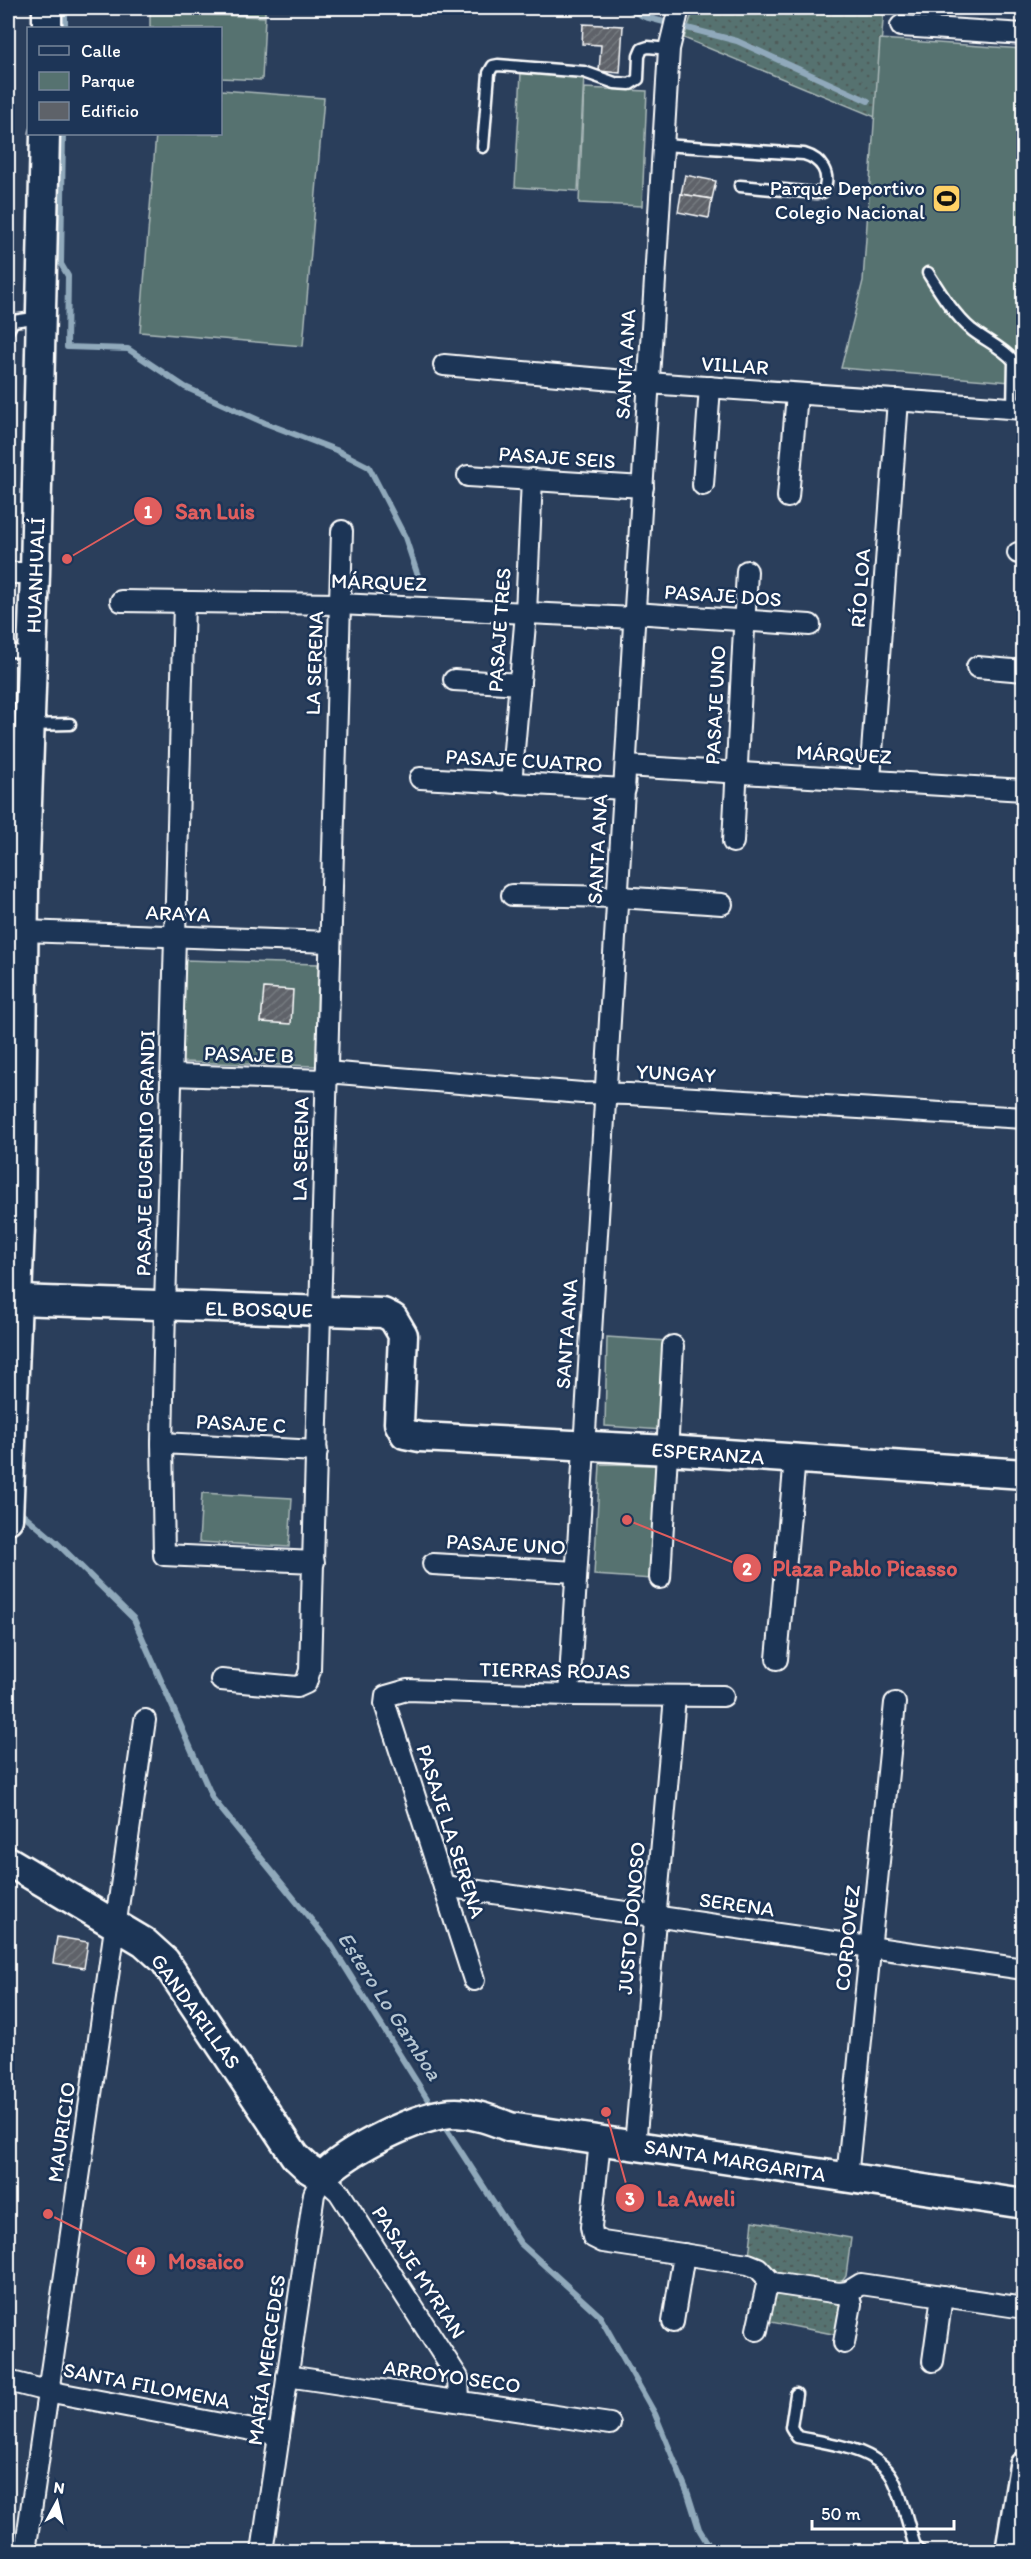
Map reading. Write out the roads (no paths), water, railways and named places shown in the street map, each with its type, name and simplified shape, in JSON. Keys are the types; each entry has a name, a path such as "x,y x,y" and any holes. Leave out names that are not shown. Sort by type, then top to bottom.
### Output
{"street":[{"path":"47,8 47,27"},
{"name":"SANTA ANA","path":"569,1695 663,145 670,43 678,12"},
{"path":"901,26 1023,34"},
{"name":"HUANHUALÍ","path":"8,1520 16,1300 14,1225 23,931 16,889 30,725 20,651 15,573 41,317 45,135"},
{"name":"VILLAR","path":"444,365 648,383 1018,408"},
{"path":"703,485 710,387"},
{"path":"788,497 797,394"},
{"name":"RÍO LOA","path":"870,779 898,400"},
{"name":"PASAJE SEIS","path":"468,476 643,487"},
{"name":"PASAJE TRES","path":"511,784 526,613 532,479"},
{"name":"LA SERENA","path":"221,1680 297,1687 306,1683 310,1670 342,531"},
{"name":"PASAJE UNO","path":"734,842 735,773 747,571"},
{"name":"MÁRQUEZ","path":"122,601 339,604 634,616"},
{"name":"PASAJE EUGENIO GRANDI","path":"184,603 162,1443 164,1555 314,1562"},
{"name":"PASAJE DOS","path":"634,616 810,625"},
{"path":"977,667 1023,671"},
{"path":"454,680 520,684"},
{"name":"MÁRQUEZ","path":"626,765 1023,790"},
{"name":"PASAJE CUATRO","path":"420,778 625,789"},
{"path":"512,895 619,897 722,904"},
{"name":"ARAYA","path":"23,931 330,942"},
{"name":"PASAJE B","path":"171,1075 326,1076"},
{"name":"YUNGAY","path":"326,1076 1023,1119"},
{"name":"EL BOSQUE","path":"16,1300 383,1313 393,1318 403,1335 399,1423"},
{"path":"660,1578 673,1346"},
{"name":"ESPERANZA","path":"399,1423 405,1434 420,1437 668,1450 1023,1474"},
{"name":"PASAJE C","path":"162,1443 317,1451"},
{"path":"777,1659 795,1458"},
{"name":"PASAJE UNO","path":"433,1564 576,1572"},
{"name":"TIERRAS ROJAS","path":"386,1696 407,1690 569,1695 723,1696"},
{"name":"PASAJE LA SERENA","path":"386,1696 384,1704 474,1980"},
{"name":"JUSTO DONOSO","path":"635,2145 675,1697"},
{"name":"CORDOVEZ","path":"847,2178 895,1703"},
{"name":"MAURICIO","path":"25,2552 146,1720"},
{"name":"GANDARILLAS","path":"8,1861 116,1924 144,1942 165,1961 295,2156 322,2177"},
{"name":"SERENA","path":"444,1886 1023,1969"},
{"name":"SANTA MARGARITA","path":"322,2177 344,2157 424,2119 456,2113 478,2115 510,2127 1023,2204"},
{"path":"600,2141 591,2227 592,2237 603,2242 748,2264 758,2268 772,2283 848,2292 861,2284 1023,2308"},
{"name":"MARÍA MERCEDES","path":"262,2552 314,2194 322,2177"},
{"name":"PASAJE MYRIAN","path":"322,2177 339,2192 458,2378 459,2401"},
{"path":"673,2322 684,2254"},
{"path":"757,2330 768,2280"},
{"path":"844,2343 851,2304 848,2292"},
{"path":"933,2361 942,2296"},
{"name":"ARROYO SECO","path":"287,2376 610,2424"},
{"name":"SANTA FILOMENA","path":"8,2381 47,2391 279,2435"},
{"path":"1010,2552 1023,2466"}],"lane":[{"path":"483,147 489,73 493,66 498,64 584,72 615,82 630,84 638,79 639,56 642,50 670,43"},
{"path":"663,145 804,154 815,158 823,166 826,177 823,192 816,193 740,186"},
{"path":"928,273 945,299 970,329 1005,351 1014,361 1019,377 1018,408"},
{"path":"9,323 41,317"},
{"path":"30,725 70,724"},
{"path":"796,2394 791,2427 797,2437 862,2453 884,2466 895,2482 915,2546 921,2552"}],"waterway":[{"path":"65,8 65,27"},
{"path":"627,8 645,17 737,41 868,101"},
{"path":"63,135 61,264 68,276 67,347 128,349 185,387 265,423 336,450 369,467 405,537 421,585"},
{"name":"Estero Lo Gamboa","path":"17,1509 56,1542 134,1619 213,1799 330,1943 433,2108"},
{"name":"Estero Lo Gamboa","path":"443,2124 520,2243 599,2315 655,2414 688,2494 699,2529 713,2552"}],"place":[{"name":"Parque Deportivo Colegio Nacional","path":"946,199"},
{"name":"San Luis","path":"67,559"},
{"name":"Plaza Pablo Picasso","path":"627,1520"},
{"name":"La Aweli","path":"606,2112"},
{"name":"Mosaico","path":"48,2214"}]}
